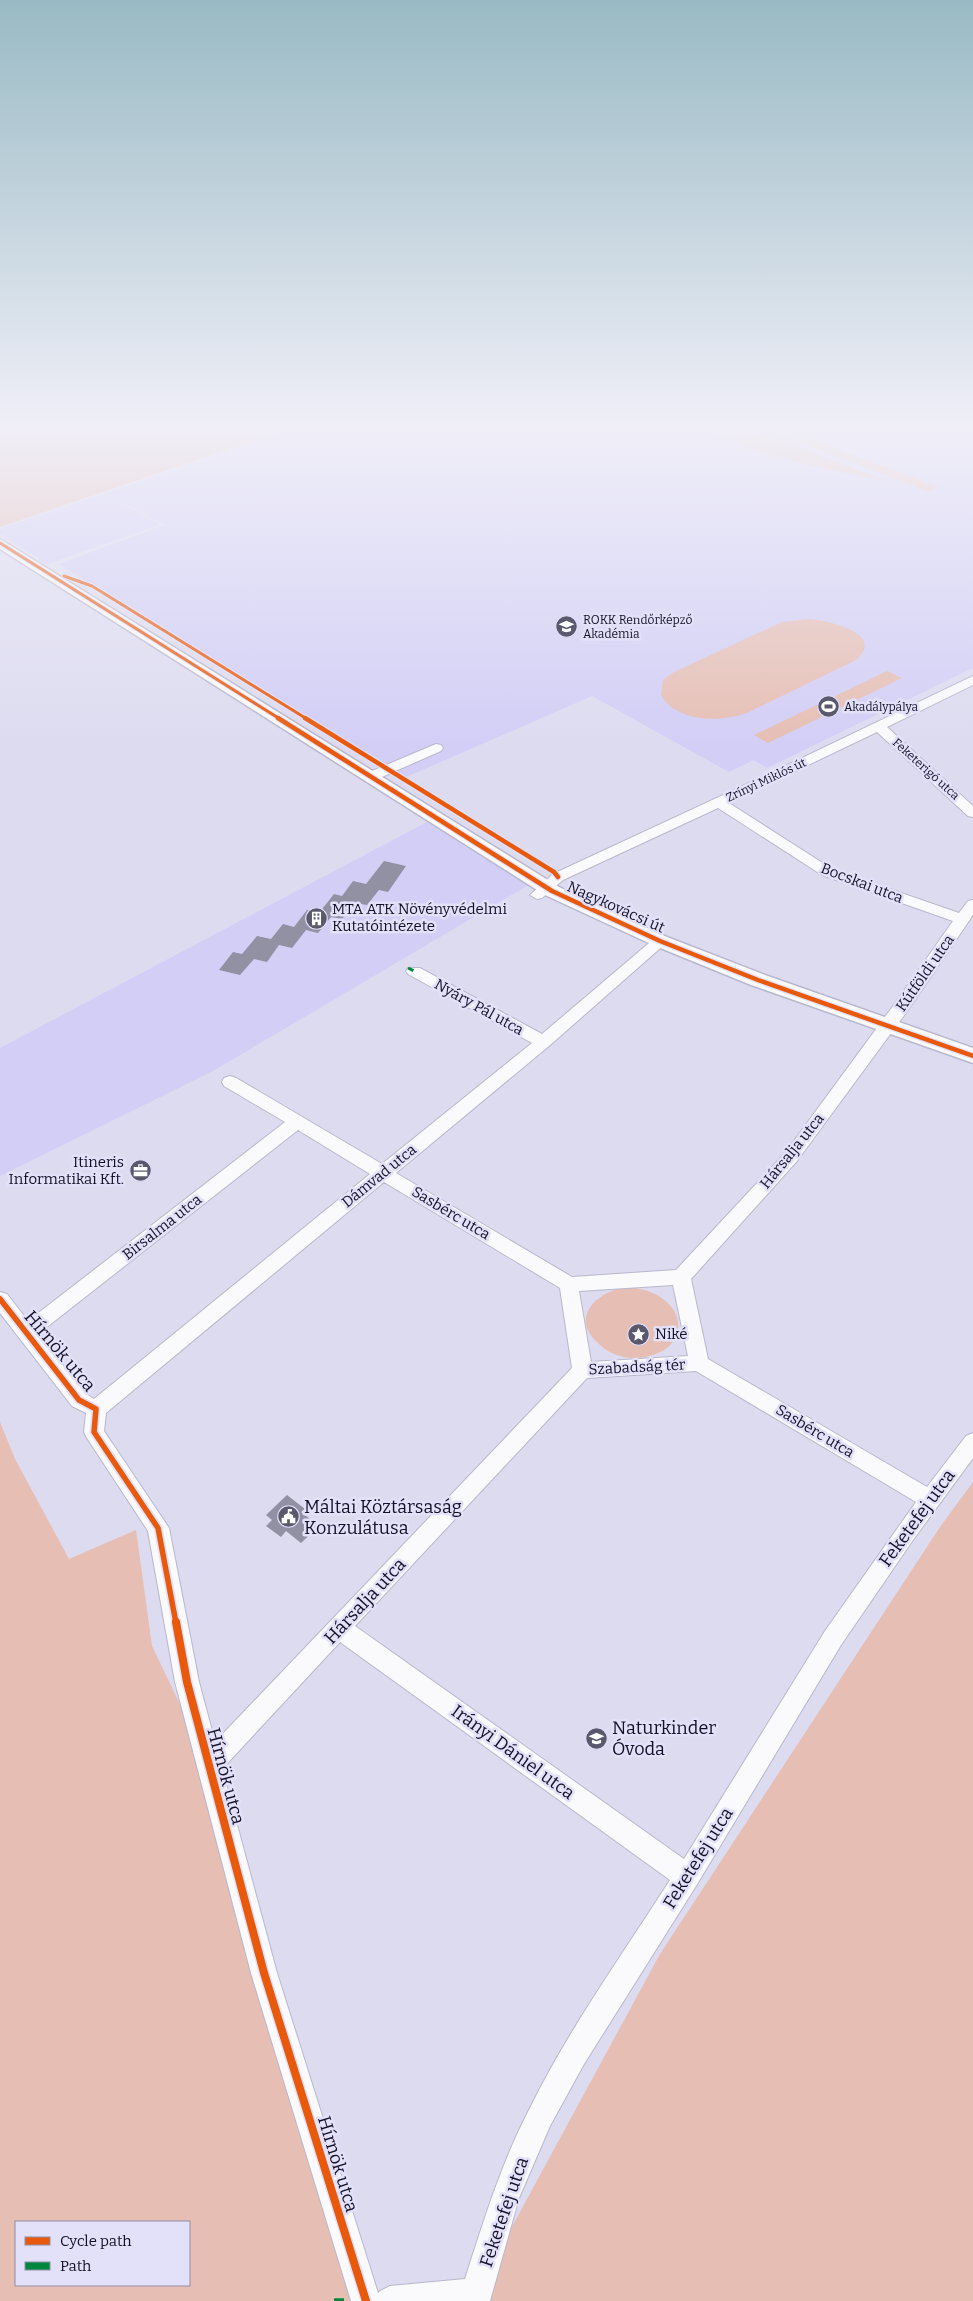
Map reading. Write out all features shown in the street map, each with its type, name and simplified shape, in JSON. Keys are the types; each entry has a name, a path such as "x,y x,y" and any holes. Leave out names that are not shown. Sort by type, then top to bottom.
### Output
{"street":[{"name":"Nagykovácsi út","path":"0,543 547,887 660,941 758,980 891,1022 973,1056"},
{"name":"Zrínyi Miklós út","path":"547,887 718,802 973,680"},
{"name":"Feketerigó utca","path":"879,726 973,813"},
{"path":"370,776 436,748"},
{"name":"Bocskai utca","path":"718,802 826,872 962,919"},
{"name":"Kútföldi utca","path":"891,1022 973,904"},
{"name":"Dámvad utca","path":"96,1409 543,1042 660,941"},
{"name":"Nyáry Pál utca","path":"414,971 543,1042"},
{"name":"Hársalja utca","path":"681,1276 791,1157 891,1022"},
{"name":"Sasbérc utca","path":"230,1082 569,1284"},
{"name":"Birsalma utca","path":"26,1333 298,1122"},
{"path":"569,1284 681,1276"},
{"name":"Szabadság tér","path":"569,1284 582,1370 700,1363 681,1276"},
{"name":"Hírnök utca","path":"0,1299 79,1400 96,1409 94,1432 158,1528 187,1682 264,1973 366,2301"},
{"name":"Sasbérc utca","path":"700,1363 930,1499"},
{"name":"Hársalja utca","path":"210,1765 582,1370"},
{"name":"Feketefej utca","path":"476,2297 505,2197 540,2116 574,2054 687,1877 833,1638 930,1499 973,1442"},
{"name":"Irányi Dániel utca","path":"339,1628 687,1877"},
{"path":"390,2301 476,2297"}],"shaded area":[{"path":"0,530 144,530 47,564 0,534"},
{"name":"ROKK Rendőrképző Akadémia","path":"150,530 973,530 973,668 767,768 754,760 729,772 592,696 404,778 59,564"},
{"path":"809,619 840,625 859,635 864,642 864,651 856,660 738,716 714,719 689,716 668,704 661,695 663,680 674,672 782,622"},
{"name":"Akadálypálya","path":"887,671 902,678 768,743 754,735"},
{"path":"427,822 530,884 213,1071 0,1176 0,1048"},
{"path":"625,1287 647,1291 663,1299 674,1310 678,1323 677,1335 669,1346 655,1354 634,1358 624,1357 605,1349 589,1332 586,1323 587,1314 591,1307 605,1294"},
{"path":"0,1422 15,1459 69,1559 136,1530 152,1646 209,1765 366,2301 0,2301"},
{"path":"973,1482 973,2301 476,2301 476,2293 660,1954 940,1527"}],"building":[{"name":"MTA ATK Növényvédelmi Kutatóintézete","path":"384,861 406,866 388,892 379,890 367,905 355,903 342,919 331,917 318,933 306,930 292,948 279,945 267,962 254,959 240,975 219,970 233,952 242,954 257,936 271,939 283,924 294,927 307,910 319,913 334,894 342,896 353,881 366,884"},
{"name":"Máltai Köztársaság Konzulátusa","path":"287,1495 305,1509 301,1512 319,1526 301,1543 286,1531 281,1537 266,1526 272,1520 266,1515"}],"marked path":[{"path":"408,968 414,971"},
{"path":"334,2301 344,2301"}],"cycle path":[{"path":"0,543 552,891 660,941 758,980 973,1056"},
{"path":"64,576 92,586 554,872 558,877"},
{"path":"0,1299 79,1400 96,1409 94,1432 158,1528 187,1682 264,1973 366,2301"}],"place":[{"name":"ROKK Rendőrképző Akadémia","path":"567,627"},
{"name":"Akadálypálya","path":"828,707"},
{"name":"MTA ATK Növényvédelmi Kutatóintézete","path":"316,918"},
{"name":"Itineris Informatikai Kft.","path":"140,1171"},
{"name":"Niké","path":"639,1334"},
{"name":"Máltai Köztársaság Konzulátusa","path":"288,1517"},
{"name":"Naturkinder Óvoda","path":"596,1738"}]}
